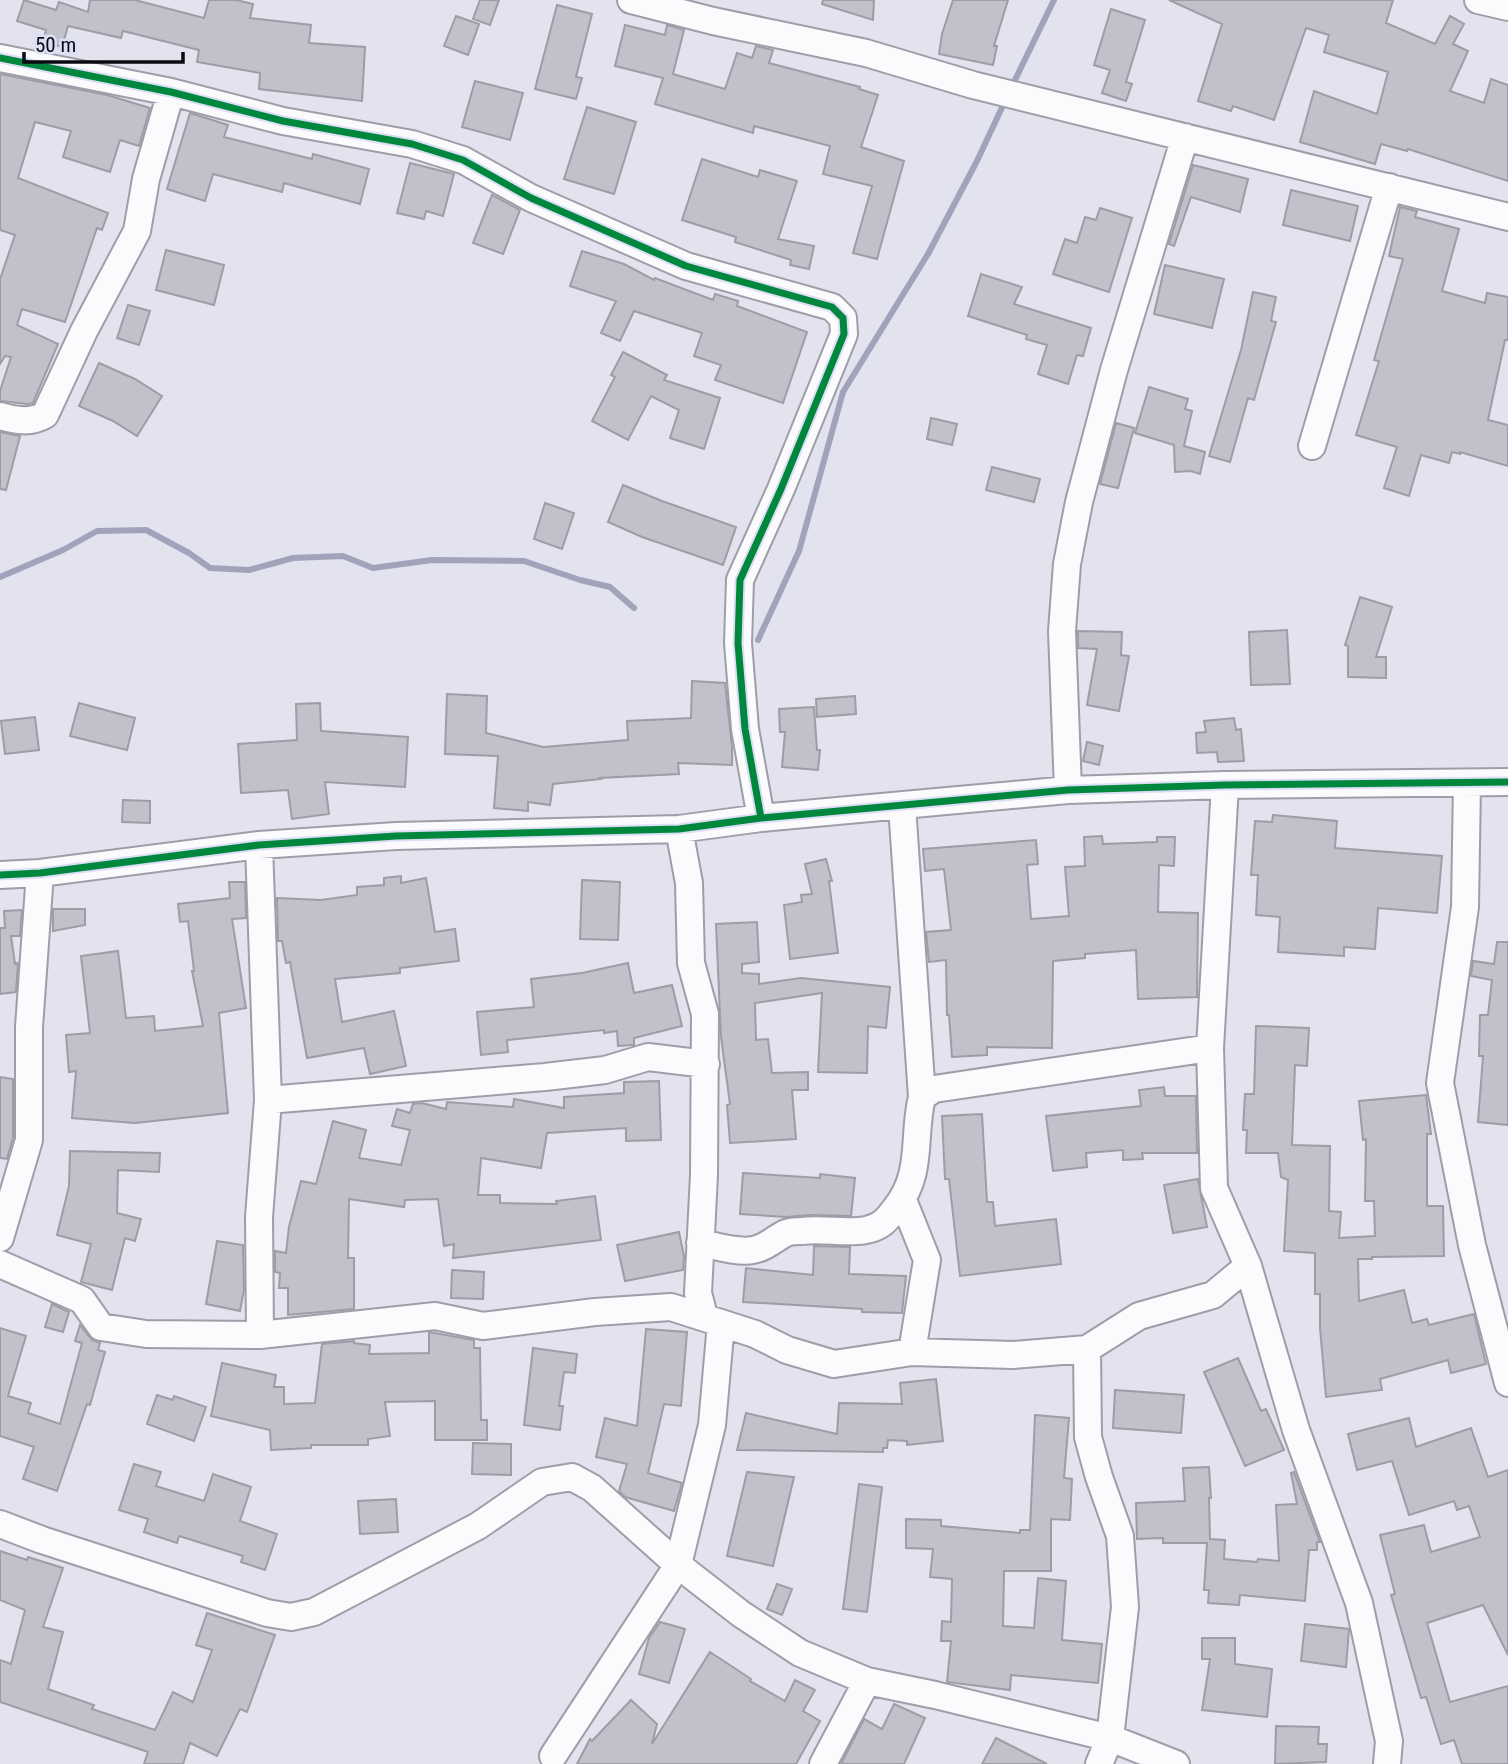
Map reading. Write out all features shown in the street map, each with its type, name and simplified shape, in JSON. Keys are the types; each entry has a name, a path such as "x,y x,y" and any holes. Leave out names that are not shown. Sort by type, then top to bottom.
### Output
{"street":[{"path":"631,0 713,21 866,53 974,85 1508,217"},
{"path":"1478,0 1508,7"},
{"path":"0,58 171,92 283,121 412,144 463,160 531,198 686,266 832,307 843,318 844,334 781,489 740,580 738,643 744,716 761,818"},
{"path":"0,416 13,420 36,421 45,415 84,331 137,230 146,179 171,92"},
{"path":"1068,790 1062,631 1067,564 1079,502 1114,370 1185,137"},
{"path":"1312,446 1389,187"},
{"path":"0,875 40,873 260,845 396,835 679,828 1068,790 1225,785 1508,782"},
{"path":"1466,783 1465,907 1440,1083 1472,1245 1508,1382"},
{"path":"1225,785 1210,1048 1214,1188 1248,1266 1296,1430 1359,1603 1389,1741 1387,1764"},
{"path":"700,1243 752,1250 787,1233 816,1229 849,1232 868,1230 883,1224 903,1200 912,1180 917,1157 918,1114 922,1097 902,806"},
{"path":"553,1756 678,1565 712,1425 708,1311 700,1243 705,1014 691,963 689,883 679,828"},
{"path":"260,845 268,1100 259,1217 260,1335"},
{"path":"0,1237 29,1140 29,1027 40,873"},
{"path":"922,1097 934,1089 1210,1048"},
{"path":"268,1100 545,1077 605,1070 648,1057 706,1064"},
{"path":"903,1200 927,1261 912,1352"},
{"path":"0,1264 82,1300 101,1327 146,1334 260,1335 436,1316 483,1326 595,1312 671,1307 708,1311 787,1350 834,1364 912,1352 1013,1355 1087,1349 1139,1316 1213,1295 1248,1266"},
{"path":"1087,1349 1088,1437 1120,1536 1125,1607 1110,1738 1099,1764"},
{"path":"0,1524 267,1614 291,1616 314,1612 478,1526 542,1482 572,1476 592,1488 678,1565 741,1614 800,1653 867,1681 1110,1738 1176,1764"},
{"path":"823,1764 867,1681"}],"building":[{"path":"24,0 56,10 59,2 88,12 90,0 135,0 204,18 209,0 236,0 253,4 250,18 311,25 309,43 365,47 362,101 259,89 260,73 197,62 199,50 123,31 121,38 68,26 62,47 43,41 46,30 17,21"},
{"path":"480,0 499,0 490,25 473,19"},
{"path":"823,0 874,0 873,20 822,4"},
{"path":"953,0 1008,0 994,46 997,46 993,65 939,54 942,34"},
{"path":"1169,0 1393,0 1386,23 1435,44 1450,16 1464,24 1453,44 1468,51 1450,91 1484,103 1491,79 1508,85 1508,181 1408,149 1407,151 1381,144 1375,164 1300,142 1314,91 1377,114 1388,72 1324,52 1329,35 1306,28 1274,120 1233,106 1231,111 1198,101 1222,24"},
{"path":"557,5 592,14 576,77 582,78 576,99 535,89"},
{"path":"1111,9 1145,20 1126,82 1132,84 1126,101 1102,93 1110,70 1094,65"},
{"path":"456,16 479,24 468,55 444,46"},
{"path":"625,25 665,35 667,25 684,30 673,74 725,89 737,53 752,58 756,46 773,50 769,63 860,87 859,89 878,95 861,147 904,161 877,259 853,253 872,186 823,174 830,146 754,126 753,133 655,104 663,78 615,66"},
{"path":"0,74 107,95 150,108 139,146 120,140 110,172 63,157 71,131 35,122 18,178 108,213 102,230 97,228 65,322 22,309 17,325 58,344 33,403 27,404 0,401 0,391 11,357 5,356 0,364 0,279 15,235 0,230"},
{"path":"475,81 523,93 510,140 462,127"},
{"path":"587,107 636,122 614,194 564,179"},
{"path":"190,113 228,125 224,137 312,159 313,154 369,169 360,204 284,183 282,192 213,174 205,201 167,189"},
{"path":"702,159 758,177 760,170 797,181 778,239 814,246 809,269 790,265 791,260 735,242 736,237 682,220"},
{"path":"410,163 454,174 443,216 426,211 424,219 397,213"},
{"path":"1193,165 1248,179 1240,212 1191,197 1174,246 1169,244"},
{"path":"1291,190 1358,206 1350,241 1283,225"},
{"path":"492,195 520,210 503,254 473,243"},
{"path":"1400,207 1417,211 1415,217 1459,229 1442,291 1485,303 1487,293 1508,297 1508,340 1505,340 1488,420 1508,425 1508,466 1460,452 1452,452 1449,463 1421,455 1409,496 1384,488 1397,447 1356,435 1379,361 1374,360 1403,259 1389,256"},
{"path":"1100,208 1132,218 1109,292 1053,274 1065,239 1077,243 1085,217 1096,220"},
{"path":"166,250 224,265 214,305 156,290"},
{"path":"582,251 624,264 654,280 655,278 713,300 715,294 738,301 737,306 807,332 783,403 715,380 721,365 694,356 702,333 634,311 620,341 601,333 616,301 570,286"},
{"path":"1165,265 1224,279 1212,328 1154,314"},
{"path":"981,274 1022,287 1014,304 1091,328 1083,356 1077,355 1068,384 1038,374 1047,345 1026,339 1027,335 968,316"},
{"path":"1253,292 1276,297 1271,321 1276,322 1254,400 1248,398 1230,462 1209,456 1241,350"},
{"path":"128,305 150,311 139,345 117,338"},
{"path":"623,352 667,375 664,380 720,398 704,449 670,438 679,410 651,396 628,440 592,421 615,377 611,375"},
{"path":"99,363 135,379 162,396 137,436 113,421 79,406"},
{"path":"1149,387 1188,399 1185,409 1192,411 1184,446 1205,452 1200,474 1191,471 1175,472 1174,445 1135,433"},
{"path":"931,418 957,424 952,445 927,439"},
{"path":"1116,423 1134,428 1118,488 1100,484"},
{"path":"0,432 20,436 6,490 0,489"},
{"path":"992,467 1040,479 1034,502 986,490"},
{"path":"623,485 736,527 723,565 642,537 608,522"},
{"path":"545,503 574,513 562,549 534,539"},
{"path":"1360,597 1392,607 1376,657 1386,657 1386,678 1348,677 1348,646 1345,645"},
{"path":"1287,630 1290,684 1251,685 1249,632"},
{"path":"1078,631 1122,632 1121,655 1129,656 1119,711 1087,705 1097,649 1078,648"},
{"path":"692,681 725,683 732,765 678,763 679,774 600,778 553,784 550,805 528,802 528,811 494,808 498,756 445,754 447,694 487,696 486,733 543,747 628,740 627,721 691,718"},
{"path":"855,696 856,714 817,717 816,699"},
{"path":"79,703 135,718 127,750 70,736"},
{"path":"320,703 321,731 408,737 405,787 325,782 329,814 292,819 288,790 241,793 238,744 297,740 296,704"},
{"path":"814,707 817,750 820,750 818,770 782,767 785,732 780,732 779,709"},
{"path":"35,717 39,750 5,754 1,721"},
{"path":"1234,718 1236,730 1241,729 1244,761 1218,762 1217,752 1197,753 1196,733 1206,732 1204,721"},
{"path":"1087,742 1103,746 1099,765 1083,761"},
{"path":"123,800 150,801 150,823 122,822"},
{"path":"1273,815 1337,821 1335,848 1442,856 1437,913 1378,908 1375,949 1344,947 1344,956 1278,952 1280,917 1256,915 1258,875 1251,875 1255,821 1272,822"},
{"path":"1102,836 1103,844 1157,842 1157,837 1175,837 1174,866 1159,865 1158,912 1198,913 1197,997 1138,999 1136,950 1085,954 1085,958 1053,961 1052,1048 987,1047 987,1055 952,1057 947,1015 946,960 929,962 926,932 951,930 944,869 925,871 923,849 1036,840 1038,864 1027,865 1031,919 1069,916 1065,867 1085,866 1084,837"},
{"path":"826,859 832,881 829,881 838,953 790,959 784,905 802,902 801,895 812,894 805,864"},
{"path":"401,876 401,883 426,878 435,932 455,929 459,961 400,968 400,973 335,979 342,1022 394,1011 406,1066 370,1074 364,1048 307,1058 290,962 286,963 282,941 278,941 277,898 321,900 357,895 357,887 384,885 384,878"},
{"path":"582,880 620,882 618,940 580,939"},
{"path":"229,882 245,882 246,918 232,919 246,1008 219,1013 228,1113 135,1123 72,1118 76,1071 69,1072 66,1035 90,1033 81,956 118,951 126,1018 154,1016 155,1031 203,1026 192,971 188,921 180,922 178,904 230,898"},
{"path":"53,909 85,909 85,925 53,931"},
{"path":"22,910 20,936 11,936 15,964 18,963 16,992 0,994 0,928 5,928 4,911"},
{"path":"757,922 759,962 742,964 742,973 759,974 759,984 801,978 890,987 886,1028 868,1026 867,1073 818,1072 822,993 755,1003 756,1040 768,1039 772,1073 808,1072 808,1090 792,1090 796,1139 730,1143 727,1105 730,1104 721,1037 716,924"},
{"path":"1497,942 1508,942 1508,1125 1478,1122 1483,1056 1479,1056 1480,1015 1488,1015 1492,980 1471,976 1473,961 1494,964"},
{"path":"628,963 634,993 672,985 682,1026 634,1038 634,1045 618,1046 617,1031 604,1033 604,1030 507,1040 508,1052 481,1055 477,1012 534,1007 531,979 582,973"},
{"path":"1256,1026 1309,1028 1307,1066 1295,1065 1292,1145 1330,1146 1329,1211 1341,1212 1339,1238 1375,1236 1374,1201 1365,1201 1366,1139 1363,1140 1359,1101 1426,1095 1431,1134 1427,1134 1427,1206 1443,1206 1444,1256 1358,1259 1359,1301 1404,1290 1412,1323 1427,1319 1429,1325 1474,1314 1486,1364 1451,1373 1448,1360 1380,1379 1382,1390 1326,1397 1320,1294 1315,1294 1315,1253 1284,1251 1288,1180 1281,1177 1278,1153 1246,1153 1247,1130 1243,1130 1245,1094 1254,1094"},
{"path":"0,1077 13,1079 13,1138 7,1159 0,1158"},
{"path":"659,1081 661,1140 626,1141 626,1128 547,1133 541,1168 481,1158 478,1195 500,1195 500,1203 557,1204 556,1201 595,1196 601,1240 453,1258 454,1244 444,1246 438,1199 405,1200 404,1207 349,1199 348,1258 354,1258 354,1309 288,1315 288,1288 279,1288 280,1273 275,1272 275,1251 286,1253 289,1227 301,1181 316,1184 333,1121 366,1130 359,1158 401,1165 410,1130 392,1126 397,1109 410,1113 413,1104 422,1103 446,1109 447,1102 513,1107 514,1099 564,1108 564,1097 624,1093 624,1082"},
{"path":"1164,1087 1165,1096 1196,1096 1197,1153 1142,1153 1143,1159 1123,1160 1123,1150 1086,1153 1087,1167 1053,1171 1046,1116 1141,1106 1139,1090"},
{"path":"982,1114 987,1202 993,1202 995,1226 1056,1219 1061,1264 960,1276 949,1179 945,1179 942,1116"},
{"path":"70,1151 160,1153 159,1172 118,1170 117,1213 141,1219 135,1241 125,1238 112,1290 81,1282 91,1244 57,1235 69,1186"},
{"path":"743,1173 820,1178 820,1174 855,1178 851,1216 786,1217 740,1214"},
{"path":"1198,1179 1207,1227 1173,1233 1164,1185"},
{"path":"679,1232 684,1256 683,1270 625,1281 617,1245"},
{"path":"217,1241 243,1245 244,1290 240,1311 206,1304"},
{"path":"814,1246 850,1247 849,1274 906,1276 902,1313 743,1302 746,1268 813,1275"},
{"path":"452,1270 484,1272 483,1299 451,1298"},
{"path":"52,1304 69,1312 63,1332 45,1327"},
{"path":"80,1325 92,1340 100,1343 98,1350 105,1352 90,1405 87,1404 57,1491 23,1479 34,1447 0,1436 0,1328 26,1336 8,1396 31,1403 28,1413 60,1424 82,1343 75,1341"},
{"path":"646,1329 687,1332 681,1406 664,1404 648,1473 682,1483 674,1511 625,1497 619,1491 627,1464 596,1457 605,1418 637,1426"},
{"path":"429,1332 474,1340 474,1348 480,1348 481,1420 487,1420 487,1440 435,1440 435,1401 385,1402 390,1436 368,1439 368,1445 311,1445 311,1448 271,1450 270,1430 211,1416 222,1363 276,1375 274,1387 284,1387 284,1404 315,1403 322,1344 354,1341 370,1345 369,1354 429,1353"},
{"path":"533,1348 577,1354 575,1373 564,1372 559,1406 563,1406 560,1430 524,1425"},
{"path":"1238,1358 1261,1411 1266,1409 1284,1450 1245,1466 1204,1372"},
{"path":"936,1379 943,1441 907,1445 907,1441 888,1440 887,1448 883,1448 883,1452 737,1450 746,1413 837,1434 839,1403 902,1404 900,1383"},
{"path":"1115,1390 1184,1395 1181,1433 1113,1428"},
{"path":"157,1395 173,1400 174,1396 206,1407 194,1441 147,1424"},
{"path":"1035,1415 1069,1418 1064,1478 1072,1479 1070,1520 1051,1519 1051,1571 1004,1571 1003,1626 1034,1628 1038,1578 1066,1581 1062,1640 1102,1644 1098,1683 1011,1675 1010,1690 947,1682 951,1641 941,1641 942,1621 951,1622 952,1579 930,1577 933,1549 906,1548 906,1519 941,1520 941,1526 1020,1533 1020,1530 1030,1530"},
{"path":"1409,1418 1416,1447 1471,1428 1488,1477 1508,1470 1508,1655 1483,1605 1427,1623 1450,1702 1508,1686 1508,1764 1462,1764 1454,1740 1441,1744 1426,1697 1421,1698 1391,1595 1395,1594 1380,1535 1424,1525 1431,1552 1480,1537 1469,1506 1457,1510 1454,1501 1409,1515 1392,1461 1357,1470 1348,1434"},
{"path":"473,1443 511,1444 511,1475 472,1474"},
{"path":"134,1464 161,1472 156,1486 204,1501 213,1474 251,1487 240,1521 277,1534 265,1570 241,1562 243,1556 179,1536 177,1543 144,1532 148,1519 119,1510"},
{"path":"1209,1467 1210,1539 1225,1540 1224,1559 1257,1562 1258,1559 1279,1561 1276,1505 1297,1504 1291,1473 1294,1472 1320,1542 1317,1542 1317,1550 1309,1550 1305,1601 1240,1595 1239,1605 1208,1603 1209,1590 1204,1590 1207,1543 1163,1543 1163,1538 1137,1539 1136,1503 1185,1501 1183,1468"},
{"path":"747,1472 794,1477 773,1566 727,1556"},
{"path":"859,1484 882,1487 867,1612 843,1609"},
{"path":"396,1499 398,1532 360,1534 358,1501"},
{"path":"0,1551 63,1568 43,1627 63,1632 48,1689 94,1705 92,1709 155,1730 173,1692 193,1702 212,1650 196,1645 207,1613 275,1635 247,1712 240,1709 217,1756 190,1743 183,1764 144,1764 148,1752 0,1702 0,1660 11,1664 25,1610 0,1600"},
{"path":"777,1584 792,1589 782,1615 767,1609"},
{"path":"660,1622 685,1629 669,1683 639,1674 649,1638"},
{"path":"1305,1624 1349,1629 1346,1667 1301,1661"},
{"path":"1202,1638 1235,1638 1235,1664 1272,1669 1267,1717 1202,1710 1210,1659 1202,1659"},
{"path":"710,1652 751,1679 750,1681 785,1701 795,1680 815,1690 803,1711 820,1721 796,1764 577,1764 590,1739 592,1741 631,1700 657,1724 652,1744"},
{"path":"894,1704 925,1718 904,1764 841,1764 864,1719 882,1729"},
{"path":"1276,1726 1319,1727 1318,1744 1327,1744 1326,1762 1275,1764"},
{"path":"996,1738 1047,1764 982,1764"}],"waterway":[{"path":"1012,86 1054,0"},
{"path":"758,640 799,551 843,392 928,254 1006,99"},
{"path":"0,577 63,550 97,531 146,530 189,553 210,568 249,570 293,558 343,556 373,568 432,560 524,561 610,587 634,608"}],"cycle path":[{"path":"0,58 171,92 283,121 412,144 463,160 531,198 686,266 832,307 843,318 844,334 781,489 740,580 738,643 745,729 761,818"},
{"path":"0,875 40,873 259,845 396,836 679,829 761,818 1068,790 1225,785 1508,782"}]}
